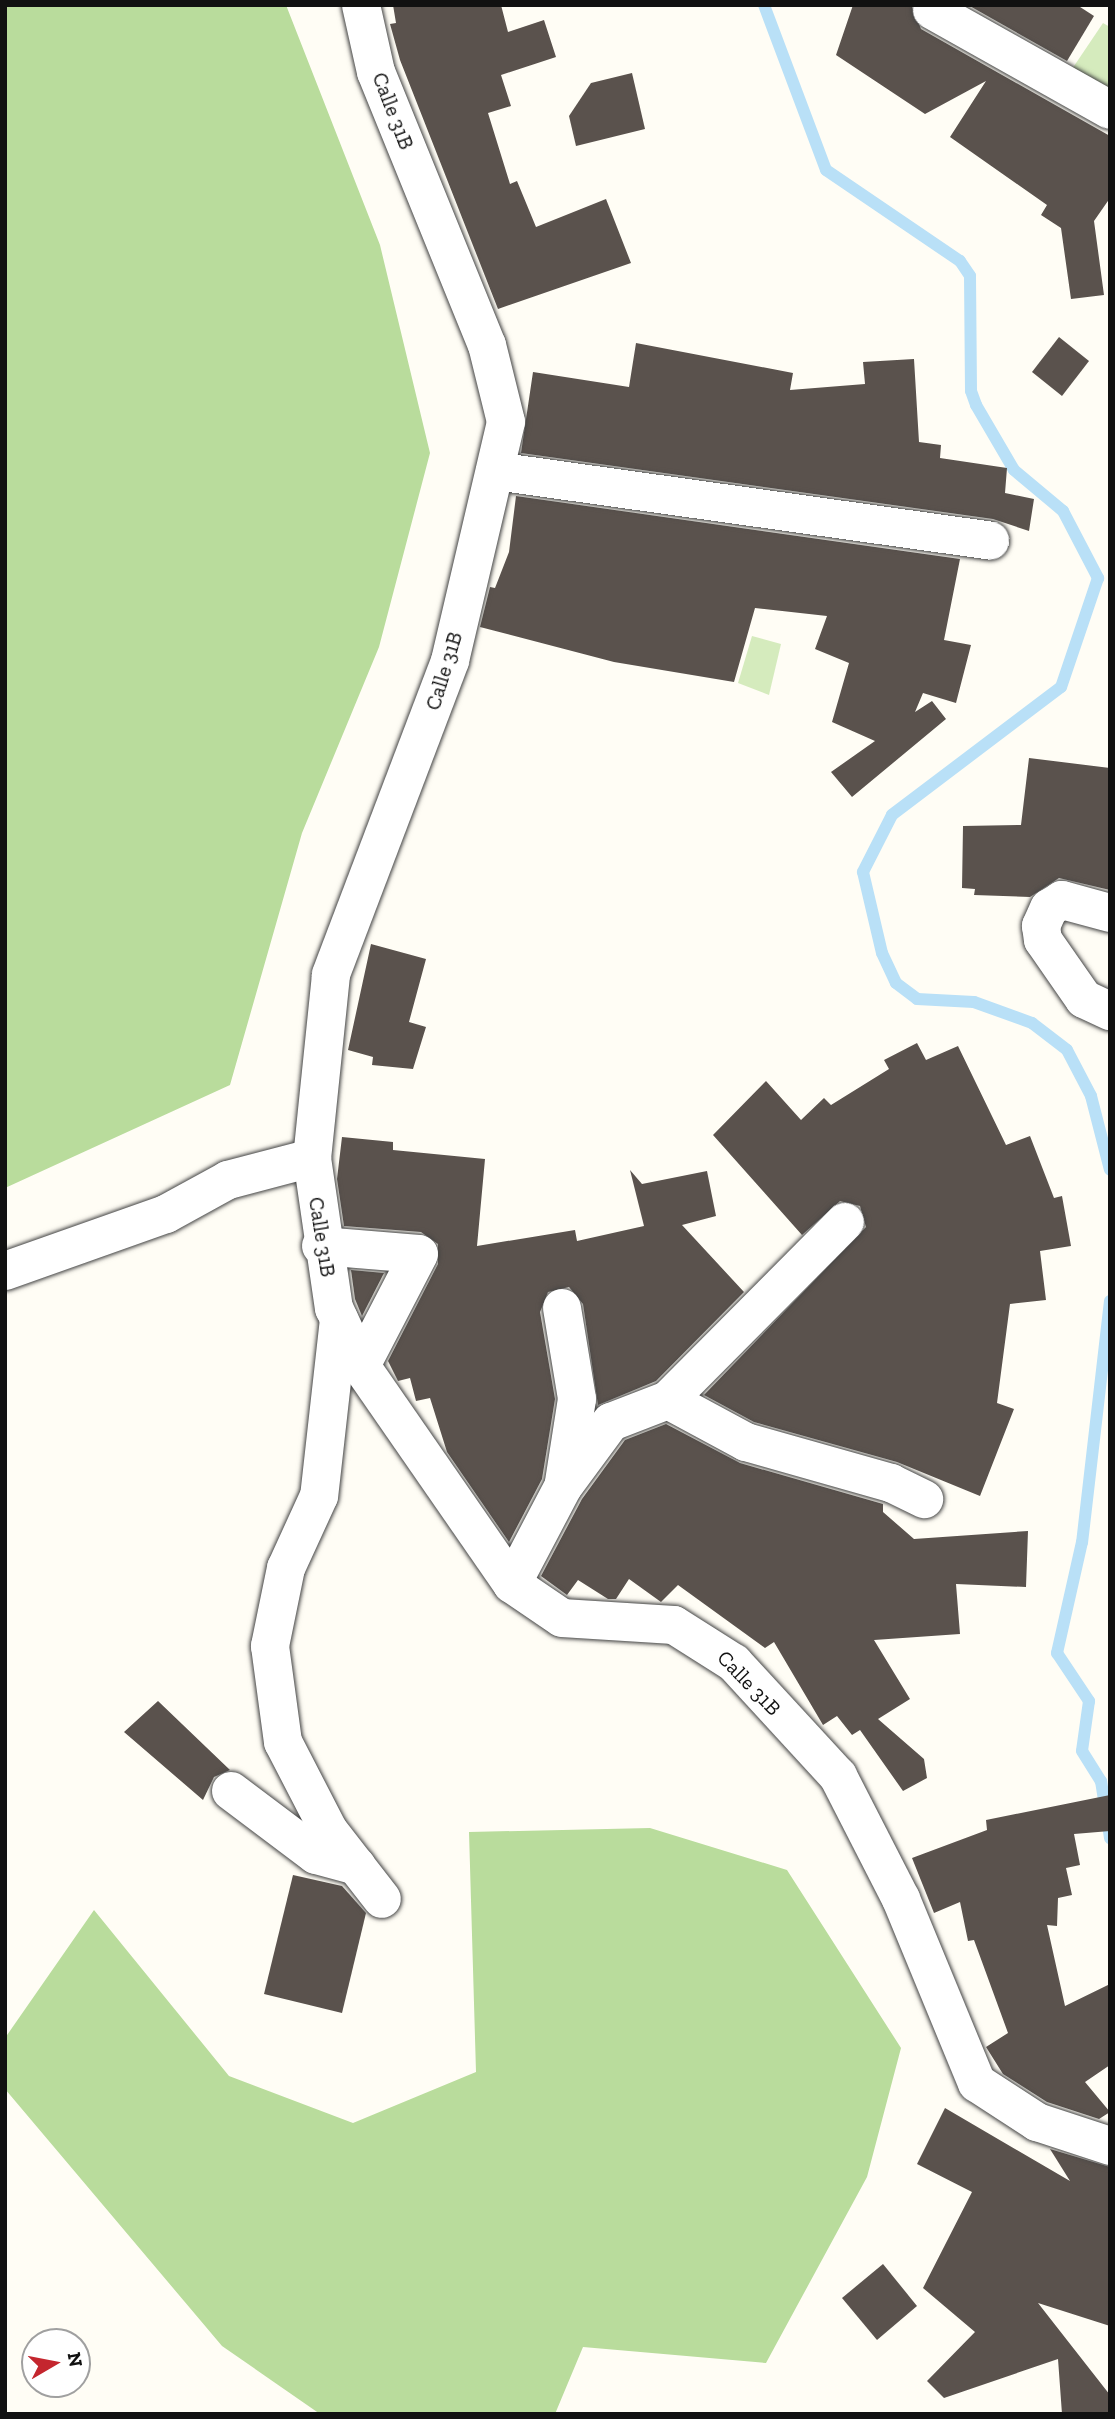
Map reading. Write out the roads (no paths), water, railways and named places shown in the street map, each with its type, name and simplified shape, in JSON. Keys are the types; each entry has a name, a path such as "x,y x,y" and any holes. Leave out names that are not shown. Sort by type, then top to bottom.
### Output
{"street":[{"name":"Calle 31B","path":"361,5 376,72 487,345 506,422 450,661 331,975 312,1158 321,1247 339,1318 361,1366 512,1584 562,1618 674,1625 734,1663 838,1776 901,1899 977,2083 1037,2122 1110,2147"},
{"path":"932,10 1110,110"},
{"path":"495,471 990,541"},
{"path":"1110,913 1062,900 1041,926 1043,940 1084,999 1110,1011"},
{"path":"5,1272 166,1214 228,1180 312,1158"},
{"path":"512,1584 564,1488 611,1422 668,1401 845,1222"},
{"path":"321,1247 419,1254 361,1366"},
{"path":"562,1308 577,1399 564,1488"},
{"path":"339,1318 319,1496 286,1568 270,1646 284,1741 329,1831 382,1899"},
{"path":"668,1401 746,1441 924,1499"},
{"path":"232,1791 316,1855 357,1867"}],"waterway":[{"path":"764,5 826,170 960,261 970,276 971,391 976,405 1014,470 1063,511 1098,578 1061,687 892,815 863,872 882,953 896,983 917,999 974,1002 1032,1023 1067,1050 1091,1096 1110,1170"},
{"path":"1110,1301 1082,1542 1057,1653 1089,1701 1082,1751 1101,1781 1110,1838"}]}
